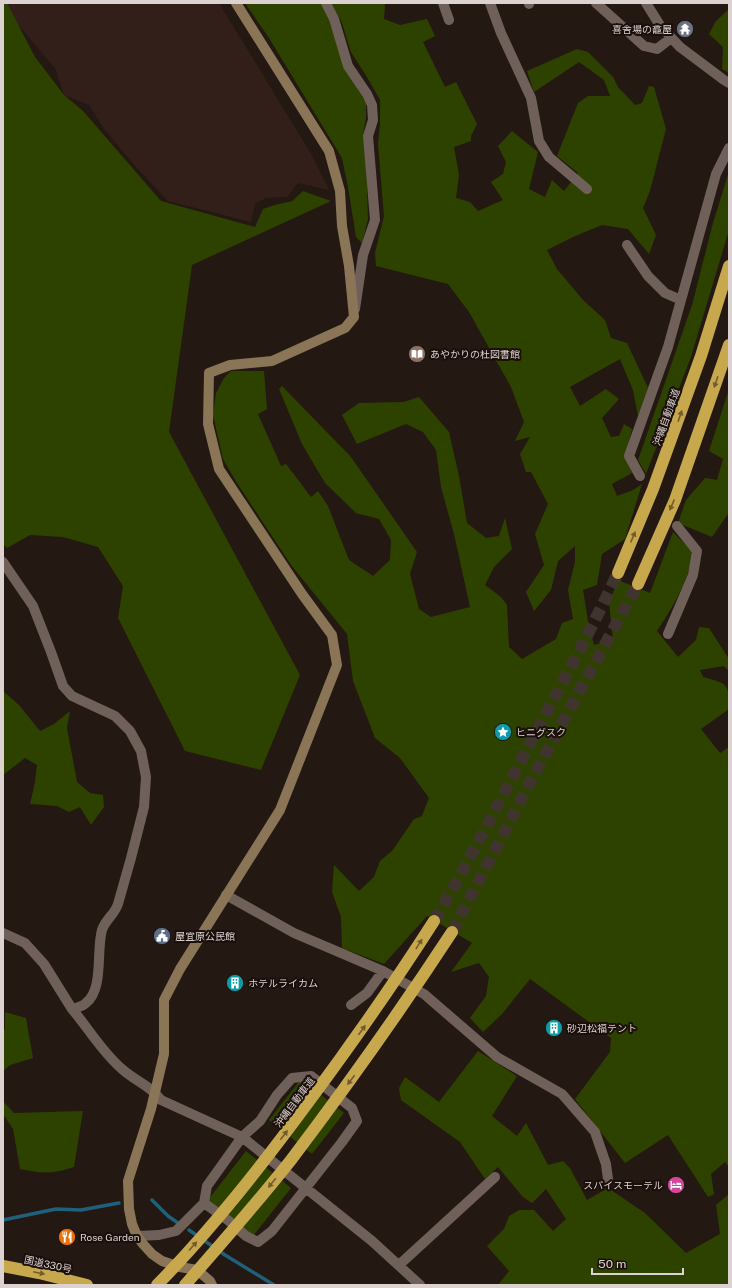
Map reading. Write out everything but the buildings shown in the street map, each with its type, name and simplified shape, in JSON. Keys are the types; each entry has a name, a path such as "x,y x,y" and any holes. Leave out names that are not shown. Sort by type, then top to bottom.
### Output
{"highway":[{"name":"沖縄自動車道","path":"618,573 661,468 701,356 729,266"},
{"path":"638,584 674,500 729,345"},
{"name":"沖縄自動車道","path":"157,1285 215,1222 277,1145 372,1016 434,920"},
{"path":"185,1285 228,1237 290,1161 364,1062 452,932"},
{"name":"国道330号","path":"3,1266 87,1285"}],"street":[{"path":"236,3 329,151 340,190 342,226 349,266 354,317"},
{"path":"212,1285 210,1280 197,1270 180,1267 162,1261 152,1254 143,1244 137,1236 130,1216 128,1181 151,1110 154,1091 164,1054 164,1000 180,969 280,810 337,665 332,634 302,594 219,469 208,424 210,373 230,365 272,361 345,328 354,317 363,255 375,220 368,136 373,120 372,105 367,94 348,66 334,19 326,3"},
{"path":"443,3 449,20"},
{"path":"490,3 500,33 531,98 539,141 549,157 587,188"},
{"path":"596,3 644,46 657,49 671,38"},
{"path":"646,3 661,27 680,47 729,83"},
{"path":"640,476 629,456 668,347 716,174 729,148"},
{"path":"627,244 648,276 665,293 681,300"},
{"path":"668,634 692,575 697,551 677,526"},
{"path":"4,566 32,606 63,686 72,696 115,716 130,731 141,751 146,777 144,806 118,904 116,910 102,928 99,946 97,984 93,996 85,1004 72,1009"},
{"path":"226,895 294,933 383,972 424,994 497,1057 562,1094 595,1132 606,1164 608,1179"},
{"path":"3,933 25,943 44,964 72,1009 108,1055 123,1070 154,1091 161,1100 242,1137 352,1224 420,1285"},
{"path":"351,1005 367,993 383,972"},
{"path":"137,1236 159,1235 176,1231 204,1203 207,1186 242,1137 260,1121 277,1096 292,1078 311,1076 352,1108 357,1120 342,1142 272,1231 258,1242 246,1236 229,1221 204,1203"},
{"path":"399,1265 495,1177"}],"shaded area":[{"path":"6,3 219,3 313,157 329,190 298,183 287,197 266,198 255,204 251,222 168,201 137,168 104,129 89,105 64,95 55,68 14,20"}],"green space":[{"path":"3,3 7,3 35,57 64,95 83,111 161,201 255,227 263,209 292,201 303,191 331,201 192,265 169,432 300,675 261,770 185,751 118,618 123,586 98,547 63,537 30,535 7,548 3,544"},
{"path":"245,3 321,3 330,23 344,66 359,88 366,104 366,118 363,135 366,157 368,219 362,243 356,237 342,158 269,38"},
{"path":"332,3 384,3 384,19 400,25 427,19 435,36 423,42 445,87 456,82 477,124 471,136 471,141 454,147 459,175 456,198 470,202 478,211 503,200 491,182 503,174 506,162 498,146 512,131 538,152 529,189 545,197 552,180 564,191 578,173 557,156 578,103 588,96 610,96 604,80 579,62 534,92 527,71 577,49 588,52 613,77 618,87 635,105 642,103 649,86 654,87 666,129 650,191 643,208 656,235 649,254 628,229 602,225 547,250 557,269 583,300 605,320 611,338 627,343 648,388 638,416 633,390 620,359 570,387 580,406 606,389 619,399 602,418 611,437 619,436 624,424 632,429 625,456 632,473 612,484 617,496 633,490 642,484 625,539 602,554 597,585 583,590 594,645 613,640 609,603 618,580 650,593 673,532 694,553 688,574 679,594 657,631 678,657 696,640 699,627 709,628 729,659 729,671 724,666 700,670 703,677 718,681 725,686 729,700 729,709 701,729 720,753 729,747 729,1167 725,1162 711,1174 714,1194 708,1197 668,1135 625,1163 575,1099 610,1052 611,1038 530,979 502,1014 483,1032 470,1018 486,996 489,977 479,963 451,972 472,943 427,916 384,964 342,948 341,917 332,892 334,865 359,891 374,877 380,861 392,851 414,819 422,816 429,798 400,758 375,738 353,681 347,634 291,565 223,459 213,415 216,393 224,378 231,371 264,371 267,409 258,414 281,466 286,464 311,497 318,491 328,506 349,560 373,576 390,560 391,540 379,519 356,513 325,483 302,444 279,389 282,386 351,457 417,552 410,574 419,609 431,617 470,607 454,534 441,487 436,450 423,432 406,424 357,444 342,415 359,403 404,402 419,397 449,432 459,476 467,523 486,538 499,536 505,518 512,549 494,567 485,585 501,597 507,605 509,647 522,659 556,639 562,623 573,619 568,590 575,562 575,546 558,561 551,590 534,611 526,592 544,565 535,534 548,504 531,472 526,472 520,454 530,437 515,441 524,422 511,387 469,312 448,284 376,266 375,253 384,216 378,144 380,100 351,52 342,23"},
{"path":"729,9 729,73 722,69 723,47 709,34 716,21"},
{"path":"729,171 729,230 691,357 646,474 638,460 692,305 713,223"},
{"path":"729,389 729,510 728,514 712,537 678,523 686,500 705,478 717,480 723,459 709,451"},
{"path":"3,691 19,705 40,731 54,724 70,711 67,728 77,782 90,793 103,795 104,807 91,825 80,807 69,812 57,806 30,804 37,765 25,758 3,775"},
{"path":"5,1012 26,1018 33,1058 10,1065 3,1071 3,1031 5,1029"},
{"path":"478,1051 517,1076 492,1116 517,1136 526,1123 548,1165 563,1161 570,1168 587,1200 608,1188 645,1213 686,1253 720,1234 716,1205 729,1194 729,1285 498,1285 509,1271 487,1246 504,1229 509,1216 519,1210 534,1210 553,1231 566,1219 546,1189 532,1203 523,1197 498,1167 485,1179 460,1142 401,1100 399,1088 405,1077 439,1102"},
{"path":"301,1079 344,1113 312,1154 269,1120"},
{"path":"3,1101 14,1113 83,1111 74,1167 59,1171 47,1172 35,1172 20,1169 13,1129 3,1114"},
{"path":"246,1151 291,1188 253,1236 208,1200"}],"waterway":[{"path":"152,1200 168,1216 178,1223"},
{"path":"3,1220 56,1209 81,1210 119,1203"},
{"path":"189,1230 225,1255 274,1285"}],"tunnel":[{"path":"434,921 484,831 576,657 618,573"},
{"path":"452,932 535,773 638,584"}],"place":[{"name":"喜舎場の龕屋","path":"685,29"},
{"name":"あやかりの杜図書館","path":"417,354"},
{"name":"ヒニグスク","path":"503,732"},
{"name":"屋宜原公民館","path":"162,936"},
{"name":"ホテルライカム","path":"235,983"},
{"name":"砂辺松福テント","path":"554,1028"},
{"name":"スパイスモーテル","path":"676,1185"},
{"name":"Rose Garden","path":"67,1237"}]}
